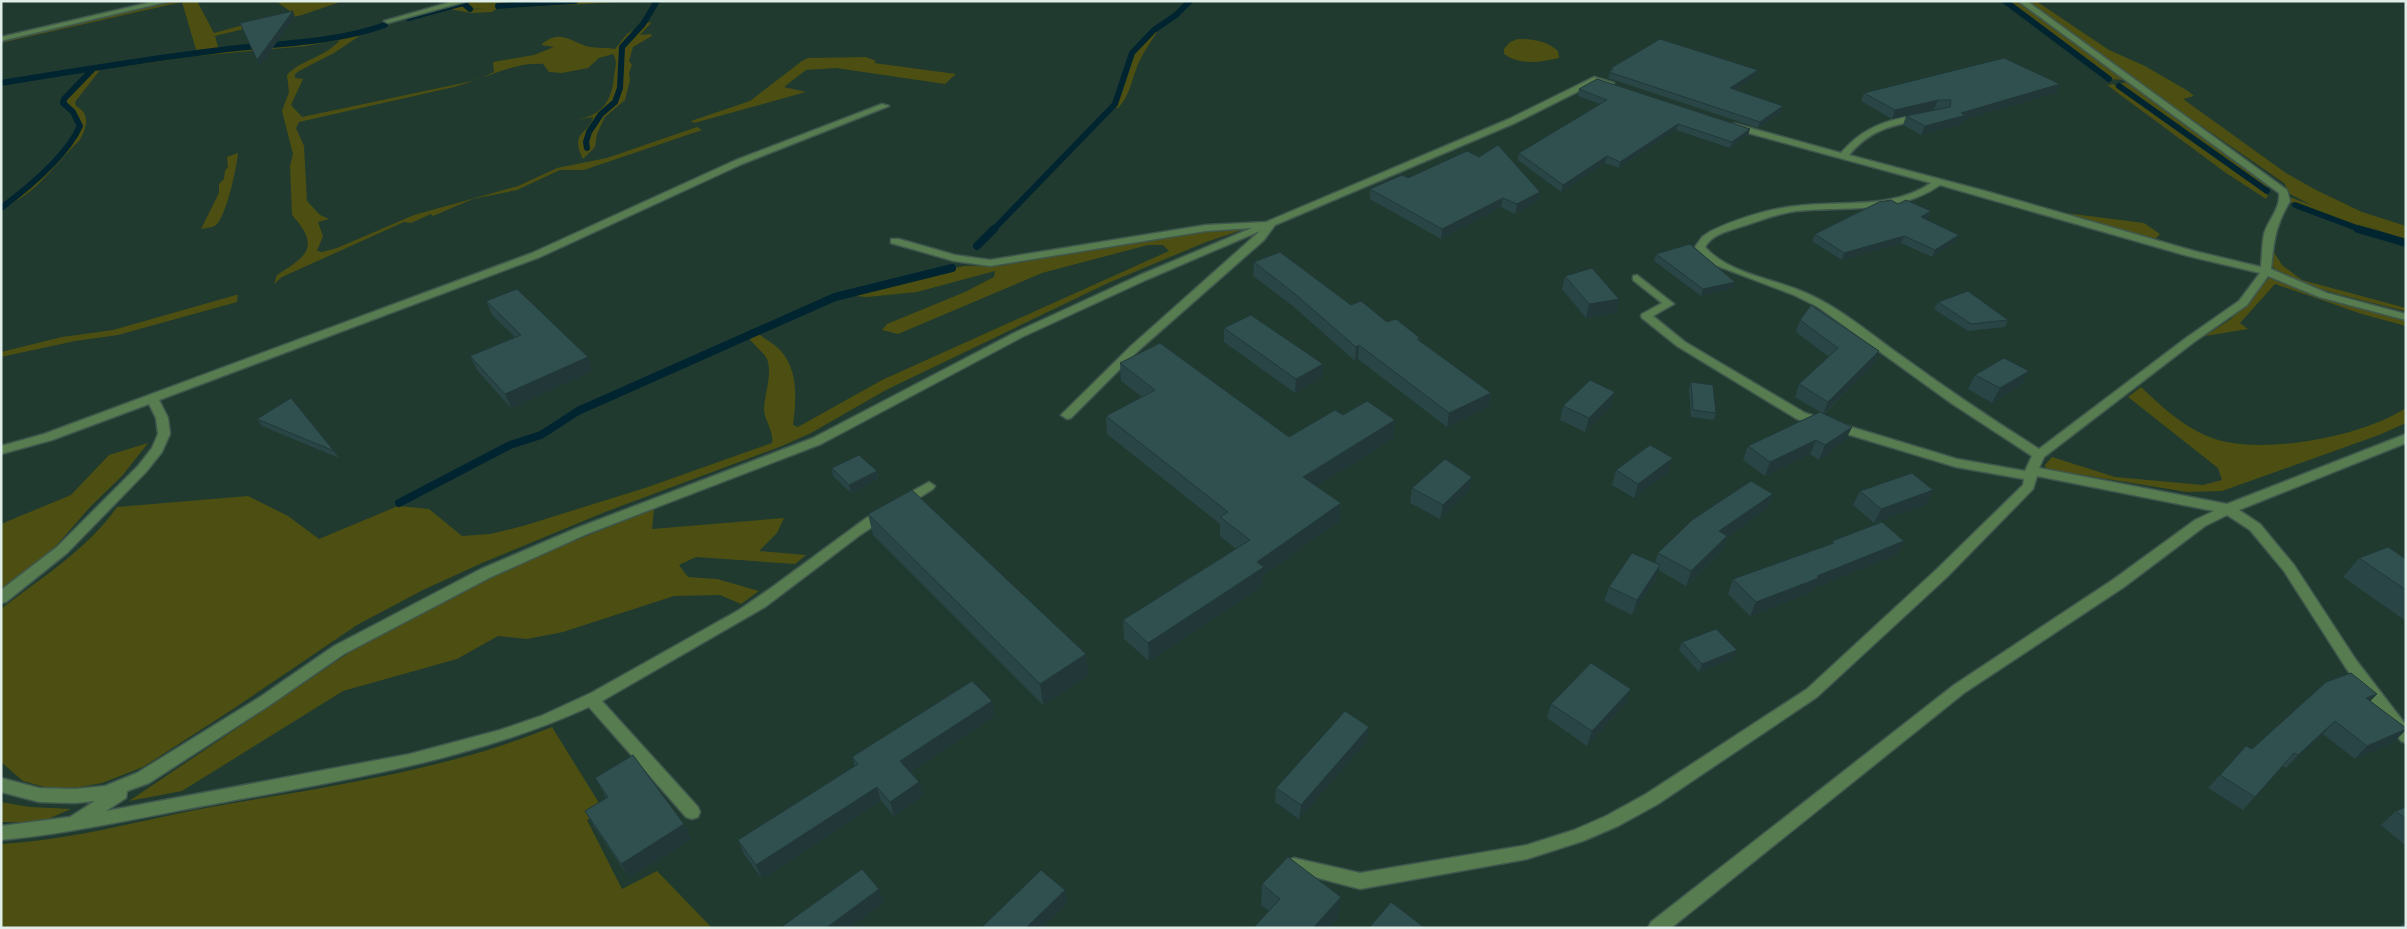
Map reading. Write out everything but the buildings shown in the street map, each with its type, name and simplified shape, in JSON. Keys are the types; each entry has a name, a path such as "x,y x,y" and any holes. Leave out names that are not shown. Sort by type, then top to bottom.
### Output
{"street":[{"path":"1,39 167,1"},
{"path":"388,21 464,1"},
{"path":"1294,865 1360,881 1527,852 1577,836 1612,821 1652,799 1812,693 1942,573 2029,486 2031,474 2039,455 2190,340 2243,303 2266,271 2269,235 2274,220 2285,201 2284,192 2022,1"},
{"path":"71,826 339,650 486,573 582,531 817,441 1018,335 1144,277 1272,224 1321,200 1512,121 1594,80 1620,87"},
{"path":"1,450 48,437 536,255 739,162 885,106"},
{"path":"1844,156 1866,133 1883,124 1935,114"},
{"path":"1725,123 1768,137 1844,156 2192,254 2266,271 2323,295 2406,317"},
{"path":"1938,182 1932,188 1891,202 1778,211 1716,231 1702,241 1700,247 1703,253 1713,260 1809,298 1950,397 2039,455"},
{"path":"895,241 954,258 990,263 1206,228 1272,224"},
{"path":"1067,415 1157,328 1260,238 1272,224"},
{"path":"1637,278 1669,304 1646,316 1681,344 1801,416 1956,463 2031,474 2228,509 2255,527 2289,568 2351,664 2406,737"},
{"path":"1,598 62,550 115,499 152,456 164,434 162,418 152,398"},
{"path":"1657,928 1959,689 2119,583 2200,524 2228,509 2406,438"},
{"path":"1,833 71,826 468,746 553,718 592,700 716,631 773,594 859,528 929,486"},
{"path":"592,700 692,812"},
{"path":"1,785 39,795 75,796 106,793 143,778"}],"shaded area":[{"path":"175,1 200,1 198,3 214,33 291,12 276,1 343,1 302,15 215,36 218,47 281,42 281,45 197,53 182,2 1,43 1,41"},
{"path":"474,1 567,1 471,9 465,4"},
{"path":"584,1 635,1 496,9 492,12 471,13 449,9 402,20 463,4 470,10 498,6"},
{"path":"2006,1 2017,1 2125,80 2110,79"},
{"path":"2028,1 2036,1 2109,50 2145,66 2188,91 2194,96 2183,99 2286,173 2362,212 2406,226 2406,240 2319,209 2290,194 2284,183 2128,75"},
{"path":"652,22 640,35 651,34 652,36 633,47 629,61 632,65 629,73 630,80 625,100 605,117 597,134 595,147 583,159 579,150 579,138 591,123 593,117 574,120 591,116 606,103 611,91 615,67 613,54 599,58 588,68 562,73 549,72 543,64 532,64 510,68 482,78 494,72 493,62 534,55 554,47 541,45 553,38 563,37 587,46 615,49 627,34 641,25 621,47 619,88 613,101 599,114 588,132 584,143 588,149 587,142 591,132 602,114 616,102 622,88 624,61 622,53 624,47 644,24"},
{"path":"1154,31 1157,32 1139,62 1125,98 1118,108 1114,107 1133,53"},
{"path":"368,32 295,74 295,78 303,79 291,105 302,117 474,81 299,122 296,128 304,146 307,201 320,215 329,219 318,222 323,236 317,251 322,252 337,248 414,215 518,186 557,168 607,158 697,127 702,130 584,170 560,170 517,190 473,199 433,216 431,214 411,223 404,222 282,277 274,284 277,275 303,256 307,250 308,243 301,226 292,215 290,166 293,154 282,111 289,92 287,75 292,70 328,51 340,40 306,46 197,56 100,70 75,102 76,106 81,109 86,117 86,126 79,141 35,187 15,202 1,209 46,171 75,136 81,125 74,112 68,107 66,98 93,70 221,50 322,42"},
{"path":"1518,39 1534,40 1549,45 1558,51 1559,58 1538,62 1524,62 1510,58 1504,54 1504,49 1510,42"},
{"path":"866,57 876,61 874,63 956,74 945,84 836,68 806,70 784,87 806,92 694,123 691,121 750,101 808,58"},
{"path":"2128,82 2258,175 2267,183 2268,190 2118,84"},
{"path":"2113,84 2268,195 2266,199 2226,173 2107,85"},
{"path":"238,153 236,169 224,212 216,225 201,229 219,193 219,184 224,179 225,171 228,167 227,157"},
{"path":"2287,196 2406,241 2406,243 2340,223 2288,201"},
{"path":"2065,213 2144,223 2160,234 2155,239"},
{"path":"1220,230 1242,230 1206,242 1108,283 886,390 811,433 782,446 605,512 482,563 423,590 357,625 143,767 102,783 69,789 44,787 23,781 1,762 1,609 78,550 117,507 248,496 288,516 319,539 398,506 429,509 462,536 490,534 523,526 648,487 772,443 772,435 764,410 769,365 766,357 747,336 756,332 781,351 791,368 795,387 793,425 798,427 882,380 1169,251 1163,245 1148,245 1042,273 898,334 882,330 887,324 965,292 994,277 995,271 917,292 867,297 843,295 964,266 1001,266 1111,245"},
{"path":"2270,246 2282,265 2302,280 2406,308 2406,311 2316,287 2283,274 2274,268 2271,263"},
{"path":"2270,277 2406,320 2406,326 2362,314 2275,284 2240,323 2248,329 2205,336 2231,319"},
{"path":"238,295 237,302 118,335 75,341 1,357 1,352 62,337 113,330"},
{"path":"2141,387 2168,412 2188,426 2222,441 2243,444 2291,443 2342,434 2366,427 2406,408 2406,423 2379,435 2222,491 2187,492 2046,469 2045,465 2052,457 2115,477 2203,485 2222,480 2218,468 2128,397"},
{"path":"148,443 122,476 91,506 48,555 1,591 1,524 71,495 109,455"},
{"path":"654,509 652,529 784,518 777,533 759,551 806,555 795,564 696,557 679,565 688,577 717,579 759,591 741,604 720,595 674,596 563,632 527,639 498,636 457,659 343,691 182,791 129,801 362,644 509,567"},
{"path":"552,727 604,811 587,820 622,889 657,871 712,928 1,928 1,844 53,839 425,767 510,743"},
{"path":"1,802 30,807 71,809 41,822 1,822"}],"waterway":[{"path":"498,6 575,1"},
{"path":"587,148 586,142 589,132 601,114 615,102 620,88 622,47 643,24 657,1"},
{"path":"1154,30 1176,15 1190,1"},
{"path":"2005,1 2109,79"},
{"path":"408,18 463,3 470,9"},
{"path":"1,83 110,65 344,36 385,25"},
{"path":"993,230 1115,104 1132,53 1152,32"},
{"path":"1,208 45,171 74,138 80,126 73,112 63,103 64,99 92,70"},
{"path":"2119,86 2267,191"},
{"path":"2295,205 2362,230"},
{"path":"2358,229 2406,243"},
{"path":"977,246 993,230"},
{"path":"399,503 510,445 541,435 578,411 835,297 952,268"}]}
